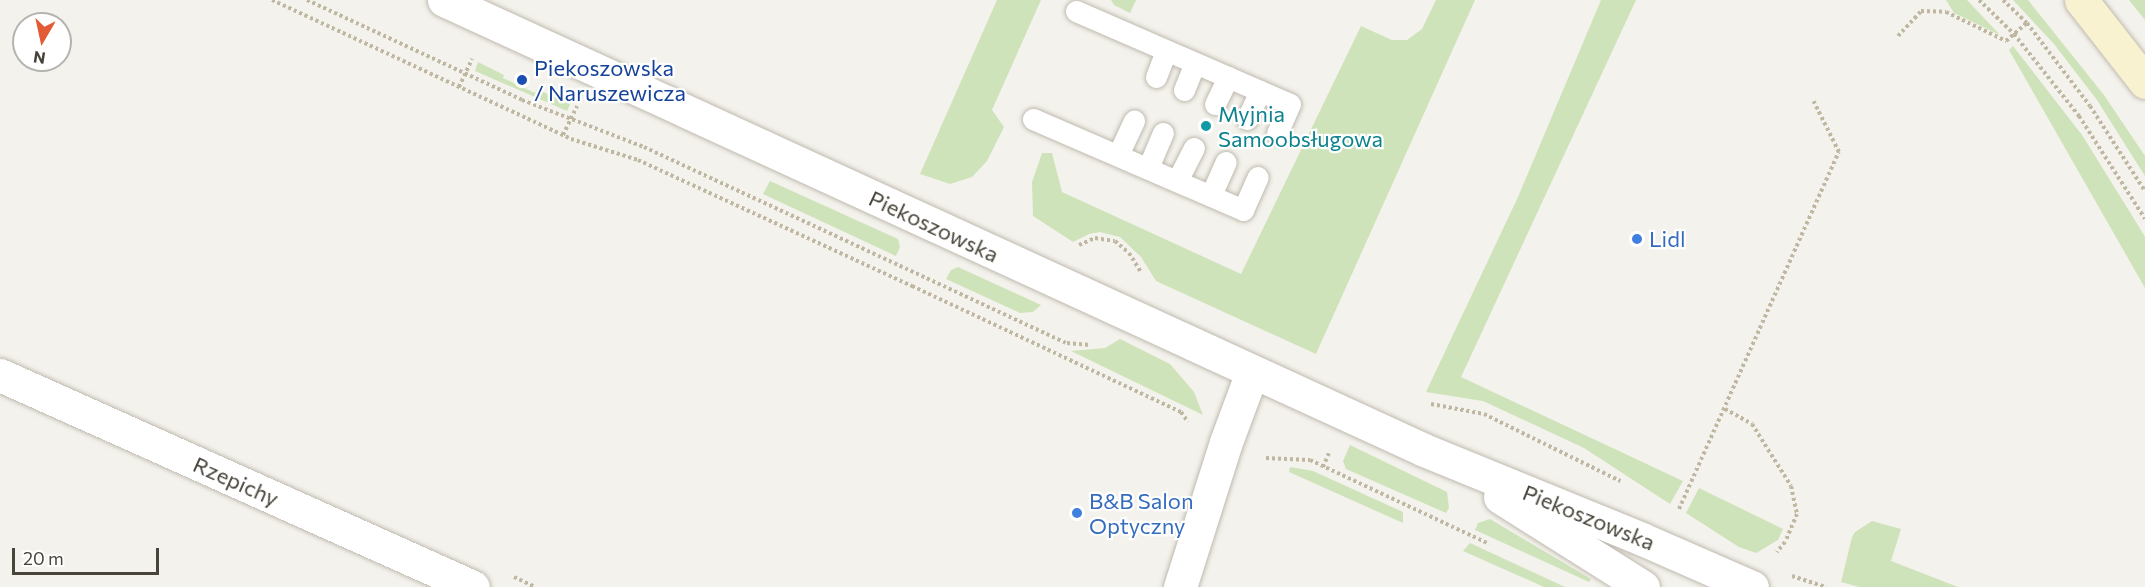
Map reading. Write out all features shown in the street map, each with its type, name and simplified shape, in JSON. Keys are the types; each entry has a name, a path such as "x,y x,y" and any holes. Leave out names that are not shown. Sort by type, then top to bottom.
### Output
{"main road":[{"path":"2080,0 2145,82"}],"street":[{"name":"Piekoszowska","path":"444,0 1424,450 1642,539 1752,587"},
{"path":"1180,587 1226,442 1252,372"},
{"name":"Rzepichy","path":"0,375 473,587"},
{"name":"Piekoszowska","path":"1424,450 1643,587"}],"lane":[{"path":"1076,11 1290,104 1277,133"},
{"path":"1156,77 1166,51"},
{"path":"1184,90 1195,63"},
{"path":"1215,104 1228,77"},
{"path":"1247,119 1260,91"},
{"path":"1034,119 1244,210 1258,177"},
{"path":"1118,155 1134,120"},
{"path":"1148,168 1163,133"},
{"path":"1177,181 1194,148"},
{"path":"1211,195 1226,162"}],"path":[{"path":"272,0 563,135 638,160 1035,343 1181,412 1192,429"},
{"path":"308,0 570,121 644,147 1023,323"},
{"path":"1979,0 2014,34 2079,116 2145,219"},
{"path":"2003,0 2027,23 2090,106 2145,191"},
{"path":"1898,36 1921,11 1946,12 2006,41 2027,23"},
{"path":"459,87 472,60"},
{"path":"1678,510 1725,410 1839,152 1814,100"},
{"path":"563,135 573,114"},
{"path":"1725,410 1752,424 1791,486 1797,513 1790,530"},
{"path":"1259,457 1279,460 1310,460 1492,545"},
{"path":"1804,580 1826,587"}],"green space":[{"path":"997,0 1041,0 992,110 1004,127 987,161 972,177 950,184 920,174"},
{"path":"1111,0 1136,0 1130,13 1114,5"},
{"path":"1436,0 1475,0 1316,354 1156,281 1141,257 1120,237 1100,232 1089,234 1073,242 1033,216 1032,182 1042,153 1052,153 1062,192 1241,274 1361,26 1392,40 1407,40 1422,29"},
{"path":"1601,0 1636,0 1461,377 1683,481 1670,504 1584,448 1483,401 1426,392 1518,197"},
{"path":"1946,0 1967,0 2000,35 1954,13"},
{"path":"2013,0 2028,0 2104,95 2145,156 2145,176 2097,100 2054,44"},
{"path":"2129,0 2145,0 2145,20"},
{"path":"2013,46 2082,135 2145,237 2145,288 2009,50"},
{"path":"478,62 504,75 503,78 535,93 537,89 570,104 567,111 475,71"},
{"path":"770,181 898,239 900,247 896,256 763,194"},
{"path":"958,267 1041,305 1033,312 1020,313 946,279 951,270"},
{"path":"1120,339 1170,364 1194,392 1203,415 1071,351 1105,348"},
{"path":"1350,445 1447,492 1449,508 1446,513 1346,469 1343,461"},
{"path":"1290,467 1313,471 1403,512 1403,523 1289,472"},
{"path":"1699,488 1783,529 1778,540 1756,553 1739,547 1686,513"},
{"path":"1490,519 1591,579 1589,582 1475,530 1478,523"},
{"path":"1872,521 1901,529 1891,561 1958,587 1859,587 1841,582 1852,537 1855,532"},
{"path":"1470,543 1565,587 1544,587 1463,551"}],"place":[{"name":"Piekoszowska / Naruszewicza","path":"522,80"},
{"name":"Myjnia Samoobsługowa","path":"1206,126"},
{"name":"Lidl","path":"1637,239"},
{"name":"B&B Salon Optyczny","path":"1077,513"}]}
